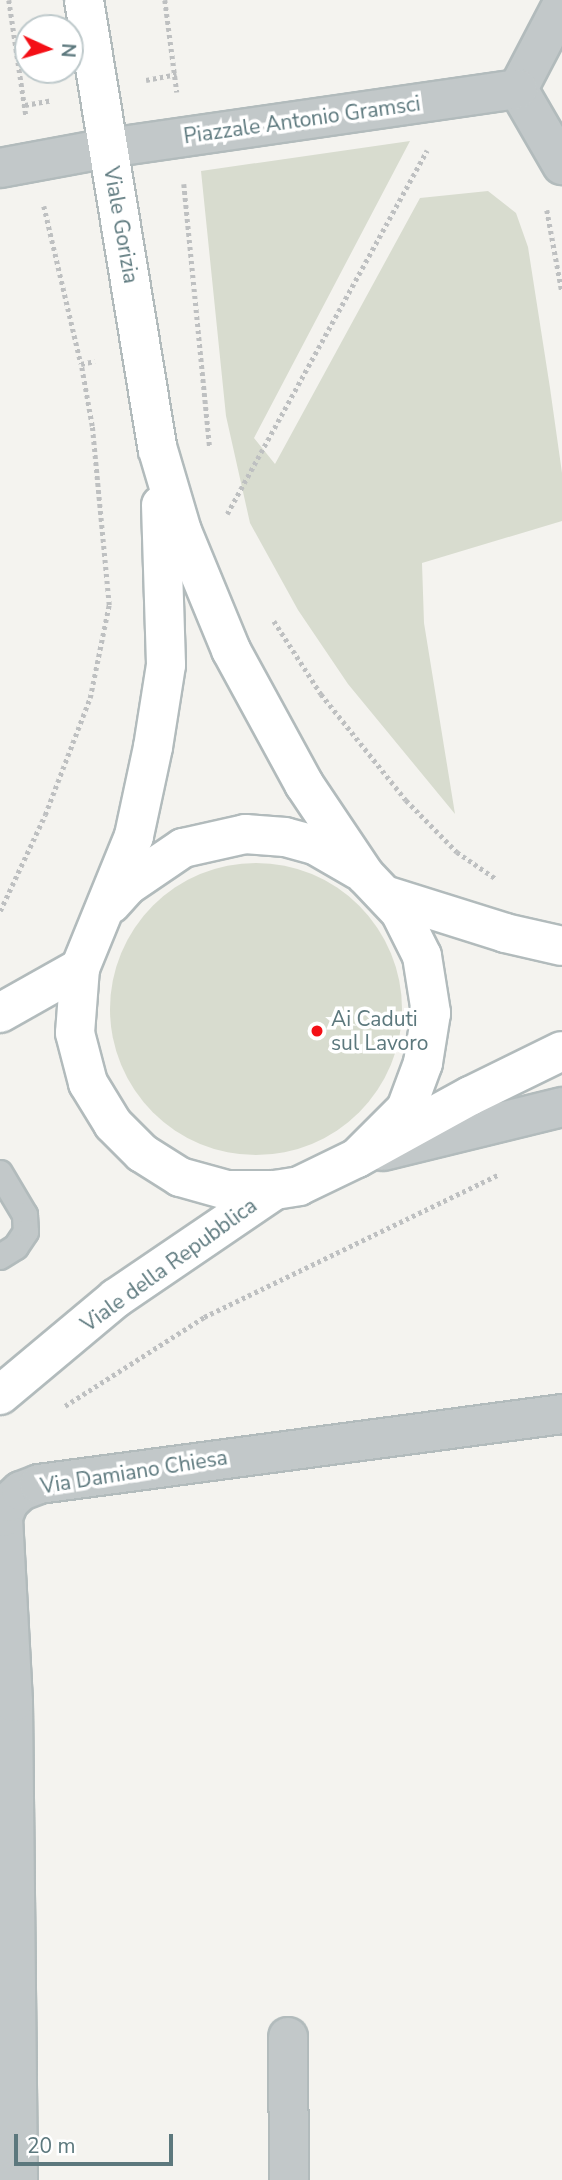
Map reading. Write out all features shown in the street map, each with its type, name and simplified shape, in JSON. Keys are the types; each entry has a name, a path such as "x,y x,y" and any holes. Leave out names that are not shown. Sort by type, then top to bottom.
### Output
{"main road":[{"name":"Viale Gorizia","path":"84,0 158,450"},
{"path":"158,450 182,531 231,650 304,784 377,886 400,912 422,956 431,1013 423,1063 406,1109 357,1157"},
{"path":"158,450 166,665 153,747 134,836 80,968 75,1033 88,1083 113,1124 142,1153 180,1177 227,1190 275,1190 299,1185 357,1157 470,1096 562,1051"},
{"path":"104,913 127,886 183,848 245,834 285,837 315,845 377,886 505,933 562,946"},
{"path":"0,1013 80,968"},
{"name":"Viale della Repubblica","path":"0,1395 116,1298 275,1190"}],"street":[{"path":"562,5 518,89 562,165"},
{"name":"Piazzale Antonio Gramsci","path":"0,168 108,148 518,89"},
{"path":"357,1157 562,1107"},
{"name":"Via Damiano Chiesa","path":"18,2180 3,1517 9,1502 21,1491 38,1484 562,1414"},
{"path":"288,2037 289,2180"}],"lane":[{"path":"0,1173 25,1215 26,1232 16,1247 0,1257"}],"path":[{"path":"9,0 25,106"},
{"path":"165,0 176,74"},
{"path":"222,508 224,520 432,140"},
{"path":"183,175 212,460"},
{"path":"545,200 562,292"},
{"path":"0,911 44,814 90,698 109,605 92,426 81,364"},
{"path":"271,617 321,694 406,800 457,852 505,885"},
{"path":"60,1410 204,1317 487,1179 511,1171"}],"shaded area":[{"path":"410,141 254,438 275,464 420,198 488,191 516,213 528,247 550,388 562,473 562,521 422,563 424,623 455,814 348,684 298,610 250,523 226,416 201,171"},
{"path":"256,863 284,866 312,874 337,888 359,906 377,928 391,953 399,981 402,1009 399,1037 391,1065 377,1090 359,1112 337,1130 312,1144 284,1152 256,1155 228,1152 200,1144 175,1130 153,1112 135,1090 121,1065 113,1037 110,1009 113,981 121,953 135,928 153,906 175,888 200,874 228,866"}],"place":[{"name":"Ai Caduti sul Lavoro","path":"317,1031"}]}
